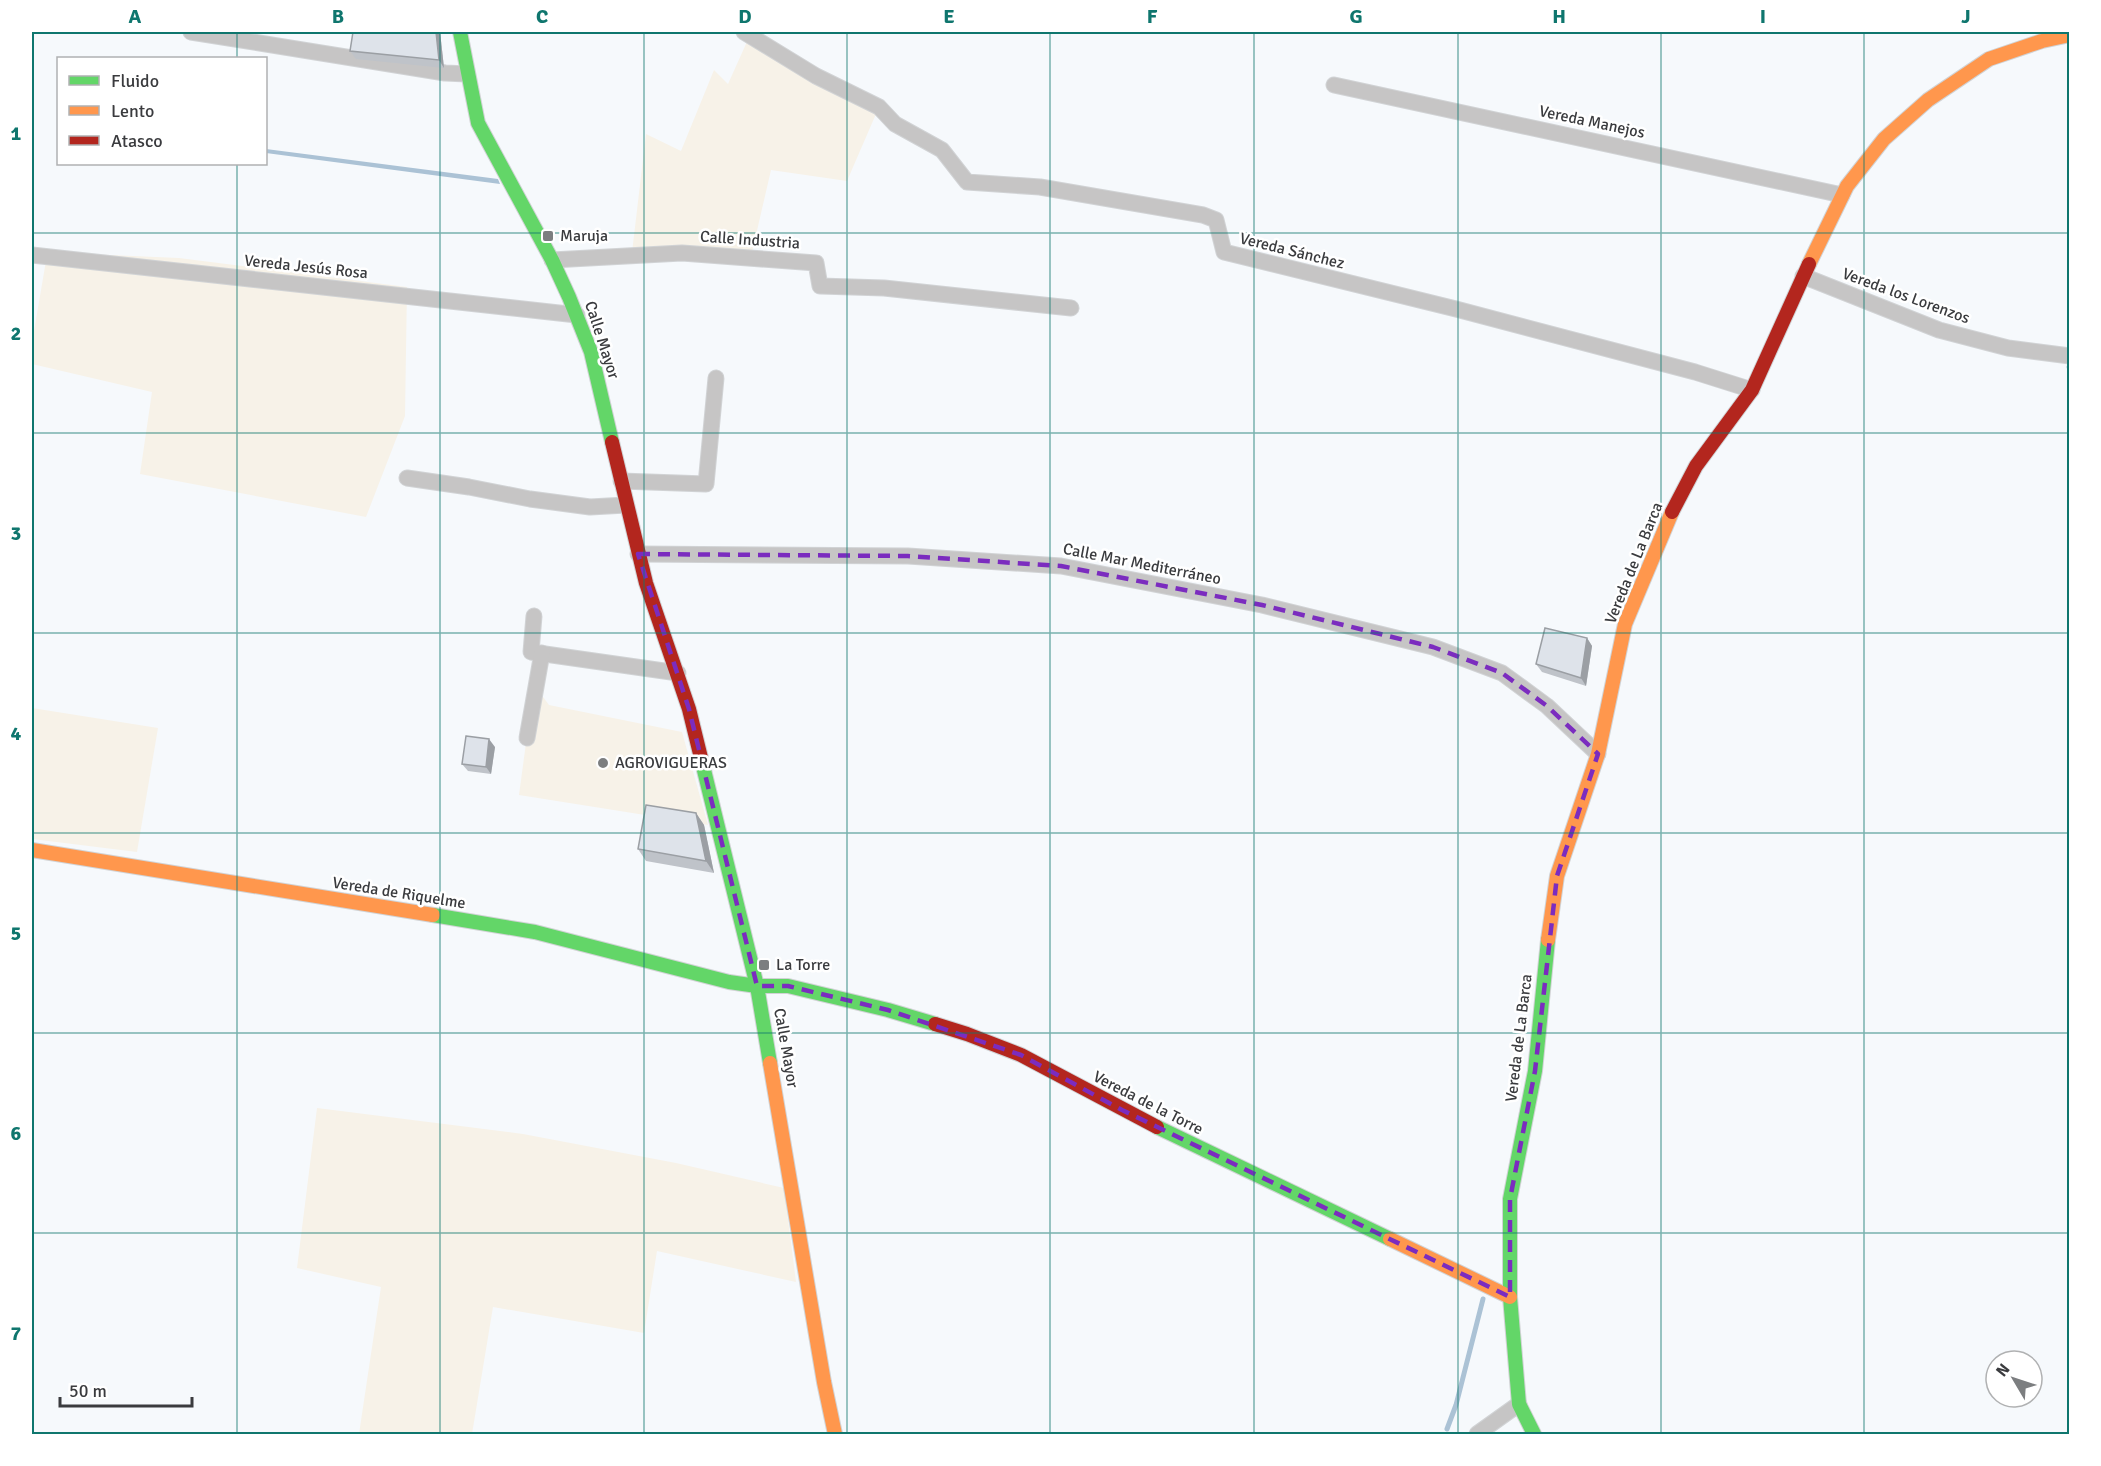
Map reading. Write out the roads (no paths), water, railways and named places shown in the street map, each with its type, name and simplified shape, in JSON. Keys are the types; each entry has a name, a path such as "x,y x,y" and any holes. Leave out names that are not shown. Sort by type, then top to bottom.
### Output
{"street":[{"path":"191,32 445,74 467,74"},
{"name":"Calle Mayor","path":"460,32 473,105 484,136 552,260 591,352 638,554 678,673 710,790 757,986 824,1382 835,1434"},
{"name":"Vereda Sánchez","path":"744,32 816,76 879,107 895,124 942,150 967,182 1040,187 1203,215 1216,220 1224,252 1234,256 1456,309 1695,372 1752,390"},
{"name":"Vereda de La Barca","path":"1519,1404 1510,1297 1510,1199 1535,1071 1544,967 1557,876 1598,754 1625,624 1670,515 1696,466 1752,390 1842,195 1884,139 1928,100 1989,59 2042,41 2070,35"},
{"name":"Vereda Manejos","path":"1334,85 1842,195"},
{"name":"Calle Industria","path":"552,260 682,253 816,263 820,286 884,288 1071,308"},
{"name":"Vereda Jesús Rosa","path":"32,255 577,315"},
{"name":"Vereda los Lorenzos","path":"1803,276 1939,330 2008,348 2070,356"},
{"path":"621,482 706,484 716,378"},
{"path":"407,478 469,487 530,500 590,507 626,505"},
{"name":"Calle Mar Mediterráneo","path":"638,554 908,556 1061,566 1262,605 1433,647 1502,673 1547,705 1598,754"},
{"path":"534,616 531,652 678,673"},
{"path":"527,738 542,653"},
{"name":"Vereda de Riquelme","path":"32,850 535,932 729,982 757,986"},
{"name":"Vereda de la Torre","path":"757,986 788,986 888,1010 967,1034 1021,1055 1122,1110 1510,1297"},
{"path":"1477,1434 1519,1404 1534,1434"}],"water":[{"path":"267,149 498,179 500,184 267,153"}],"waterway":[{"path":"1447,1429 1456,1405 1483,1299"}],"place":[{"name":"Maruja","path":"548,236"},
{"name":"AGROVIGUERAS","path":"603,763"},
{"name":"La Torre","path":"764,965"}]}
